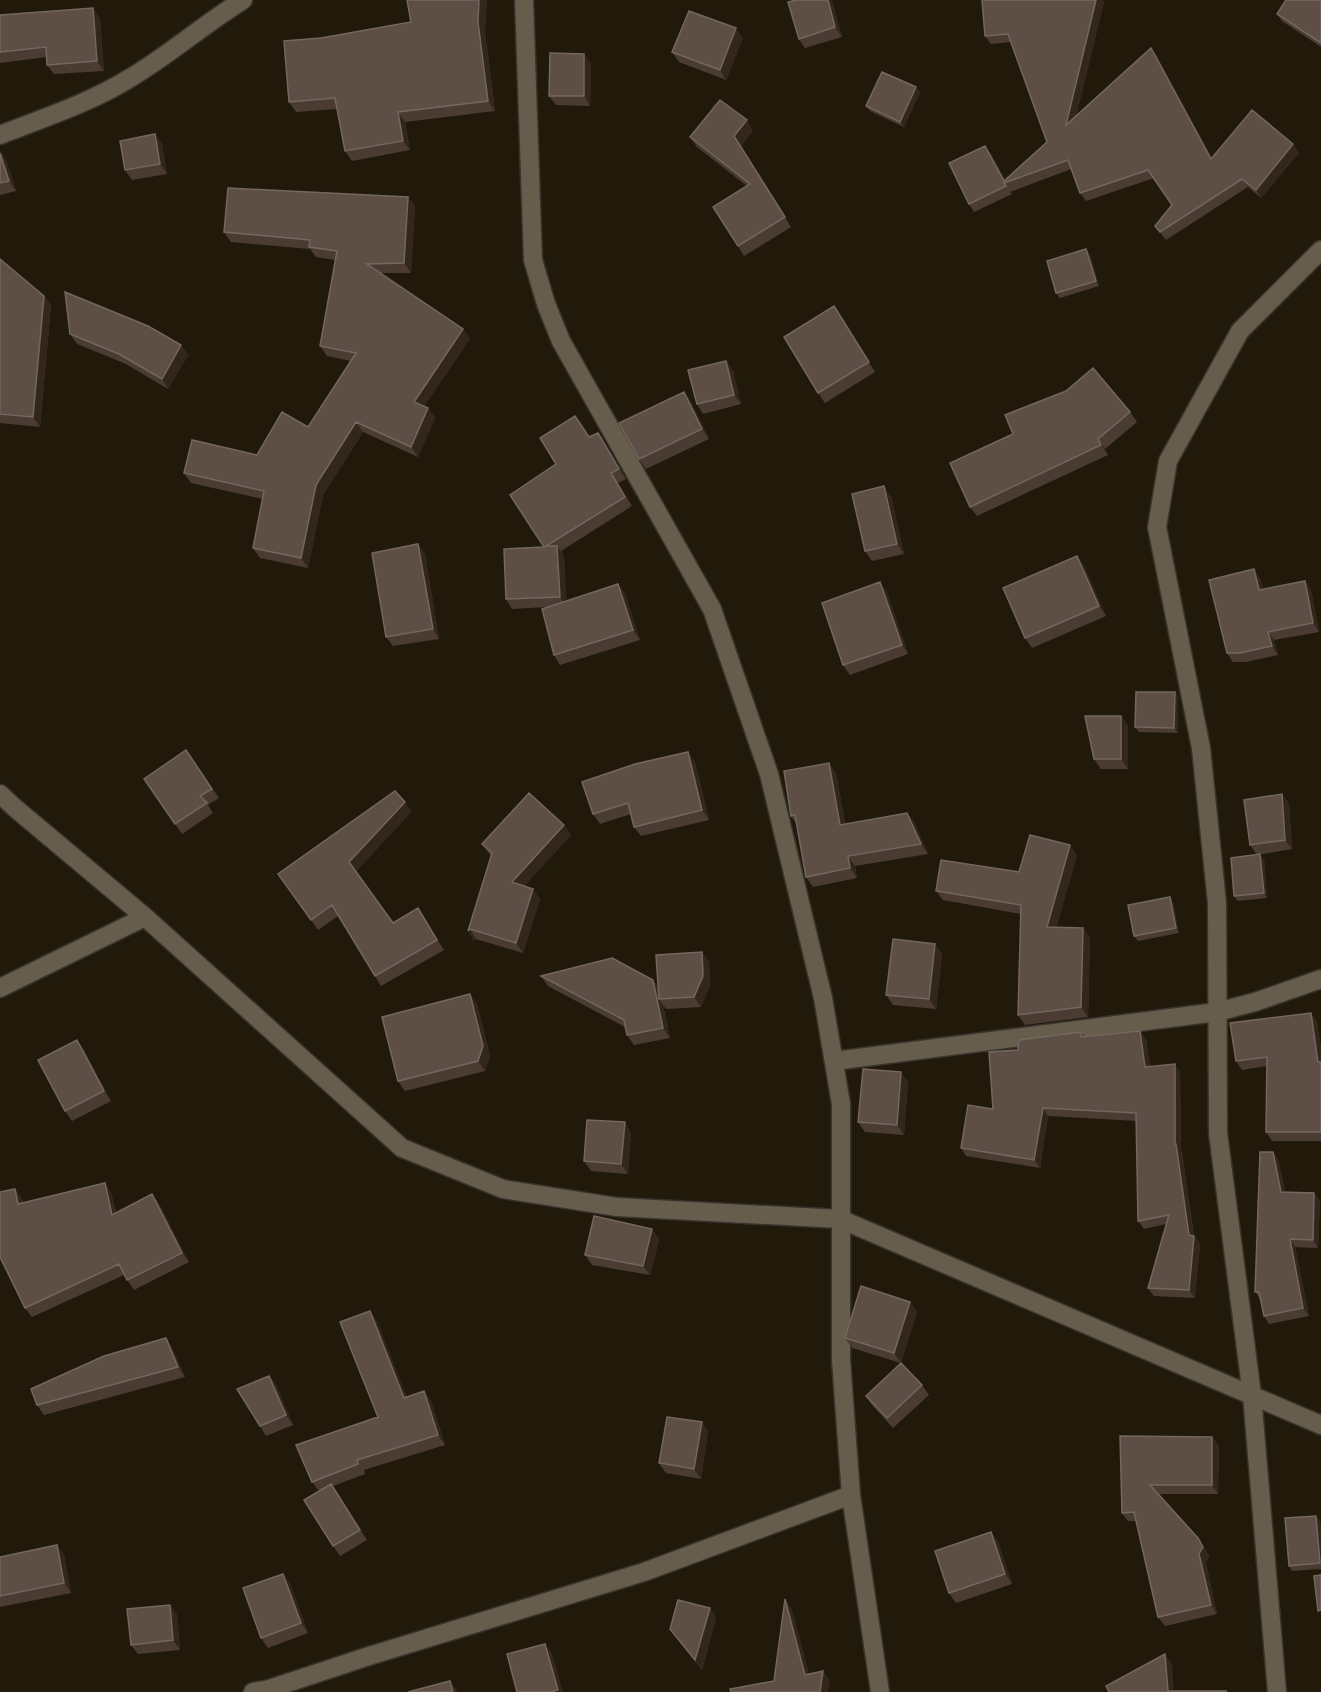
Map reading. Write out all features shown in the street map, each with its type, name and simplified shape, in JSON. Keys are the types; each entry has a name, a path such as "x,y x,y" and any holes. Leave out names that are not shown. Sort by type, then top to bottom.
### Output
{"street":[{"path":"0,135 100,94 129,79 243,0"},
{"path":"524,0 533,260 546,304 561,340 712,609 769,774 824,999 841,1104 841,1360 851,1495 880,1692"},
{"path":"1277,1692 1252,1395 1218,1133 1217,903 1201,748 1157,527 1168,461 1240,331 1321,250"},
{"path":"0,794 7,810 145,918 402,1148 503,1189 617,1207 840,1219 1321,1425"},
{"path":"0,988 145,918"},
{"path":"834,1061 1217,1011 1255,1002 1321,979"},
{"path":"253,1692 644,1572 851,1495"}],"building":[{"path":"407,0 479,0 478,22 488,101 398,112 403,141 345,151 335,98 289,102 284,41 321,38 411,22"},
{"path":"828,0 835,27 799,39 788,2"},
{"path":"982,0 1096,0 1066,125 1151,48 1211,159 1252,110 1293,144 1256,190 1242,179 1160,232 1155,226 1172,205 1148,170 1080,193 1068,160 1004,183 1006,186 969,204 949,163 985,146 1004,181 1047,142 1008,34 985,36"},
{"path":"1286,0 1321,0 1321,43 1277,14"},
{"path":"93,8 97,61 47,65 46,47 0,52 0,15"},
{"path":"689,11 736,28 720,70 672,52"},
{"path":"550,53 584,54 584,96 549,96"},
{"path":"882,72 916,87 900,122 866,106"},
{"path":"720,100 747,120 734,136 785,217 738,246 713,207 750,184 690,137"},
{"path":"155,134 160,164 125,170 120,141"},
{"path":"0,153 9,181 0,183"},
{"path":"228,188 408,197 404,263 367,264 463,329 414,402 428,408 411,447 356,422 316,485 301,558 253,548 264,491 184,473 192,440 257,455 282,412 308,427 356,353 320,346 337,251 309,247 310,240 224,232"},
{"path":"1086,249 1096,281 1056,293 1047,261"},
{"path":"0,259 44,296 33,417 0,414"},
{"path":"65,292 148,326 181,345 162,379 119,354 70,334"},
{"path":"834,306 869,362 818,393 784,337"},
{"path":"726,361 734,395 697,404 688,370"},
{"path":"1093,368 1130,412 1098,439 1101,445 970,507 950,463 1013,434 1005,415 1066,391"},
{"path":"684,392 702,429 639,459 619,423"},
{"path":"575,416 589,437 598,433 619,469 611,473 625,497 546,546 557,546 560,597 506,599 504,549 544,547 510,495 556,464 540,438"},
{"path":"884,486 897,544 865,551 852,494"},
{"path":"418,544 433,629 386,637 372,553"},
{"path":"1077,556 1099,606 1025,638 1003,588"},
{"path":"1254,569 1259,590 1305,581 1313,623 1268,632 1272,646 1240,653 1227,653 1209,580"},
{"path":"880,582 902,645 843,665 822,603"},
{"path":"618,584 633,630 554,655 542,609"},
{"path":"1136,692 1175,692 1174,728 1135,727"},
{"path":"1085,716 1121,716 1121,759 1094,759"},
{"path":"186,750 212,789 200,796 207,803 175,824 144,779"},
{"path":"688,752 702,810 634,827 628,803 593,814 582,782 635,764"},
{"path":"829,763 840,825 907,813 921,844 848,856 850,868 806,877 795,815 791,816 784,771"},
{"path":"395,791 405,802 349,862 393,923 418,908 437,940 375,976 332,905 311,920 278,874"},
{"path":"529,793 564,825 512,882 533,889 516,943 470,929 468,931 492,853 482,844"},
{"path":"1282,794 1285,840 1250,845 1244,800"},
{"path":"1030,835 1070,845 1047,927 1083,928 1081,1007 1018,1015 1021,905 936,891 941,860 1019,872"},
{"path":"1260,854 1264,893 1234,896 1231,858"},
{"path":"1170,897 1176,928 1134,936 1128,905"},
{"path":"893,939 935,944 929,999 886,995"},
{"path":"702,952 703,976 694,997 659,999 656,955"},
{"path":"612,958 653,980 663,1028 627,1035 624,1020 541,976"},
{"path":"470,994 483,1046 478,1061 398,1081 382,1017"},
{"path":"1311,1013 1318,1062 1321,1062 1321,1132 1266,1132 1267,1057 1236,1061 1230,1023"},
{"path":"1140,1031 1145,1067 1175,1064 1175,1144 1189,1235 1194,1236 1189,1290 1148,1288 1169,1215 1138,1221 1136,1113 1043,1108 1034,1160 961,1148 968,1105 993,1109 989,1052 1018,1050 1019,1040 1082,1032 1081,1037"},
{"path":"77,1040 104,1091 65,1111 38,1060"},
{"path":"863,1069 901,1072 897,1125 858,1122"},
{"path":"587,1120 625,1122 621,1164 584,1161"},
{"path":"1260,1152 1273,1152 1281,1192 1314,1193 1313,1240 1290,1239 1303,1308 1264,1316 1259,1292 1255,1292"},
{"path":"105,1183 112,1215 152,1194 182,1253 127,1280 119,1264 25,1308 0,1257 0,1192 15,1189 18,1204"},
{"path":"594,1216 652,1229 643,1266 585,1255"},
{"path":"861,1286 910,1302 894,1353 845,1338"},
{"path":"370,1311 404,1398 424,1391 438,1435 357,1460 358,1464 312,1482 296,1445 378,1417 340,1322"},
{"path":"166,1338 178,1367 37,1405 31,1389 104,1356"},
{"path":"901,1363 922,1385 887,1418 866,1396"},
{"path":"269,1376 286,1415 260,1426 237,1389"},
{"path":"667,1417 702,1422 694,1469 659,1463"},
{"path":"1120,1436 1212,1437 1212,1485 1150,1485 1198,1538 1203,1547 1199,1554 1211,1605 1158,1617 1134,1512 1122,1513"},
{"path":"331,1484 360,1530 333,1546 304,1500"},
{"path":"1316,1516 1320,1563 1289,1566 1285,1518"},
{"path":"991,1532 1005,1574 949,1593 935,1551"},
{"path":"57,1545 64,1583 0,1596 0,1557"},
{"path":"283,1574 301,1623 261,1638 243,1588"},
{"path":"1321,1575 1321,1610 1318,1611 1314,1576"},
{"path":"785,1599 805,1675 823,1671 820,1692 731,1692 730,1689 774,1681"},
{"path":"678,1600 710,1608 695,1660 670,1629"},
{"path":"170,1605 173,1640 131,1645 127,1609"},
{"path":"545,1644 558,1690 517,1692 507,1654"},
{"path":"1165,1654 1168,1691 1227,1691 1109,1692 1106,1686"},
{"path":"450,1681 453,1692 408,1692"}]}
